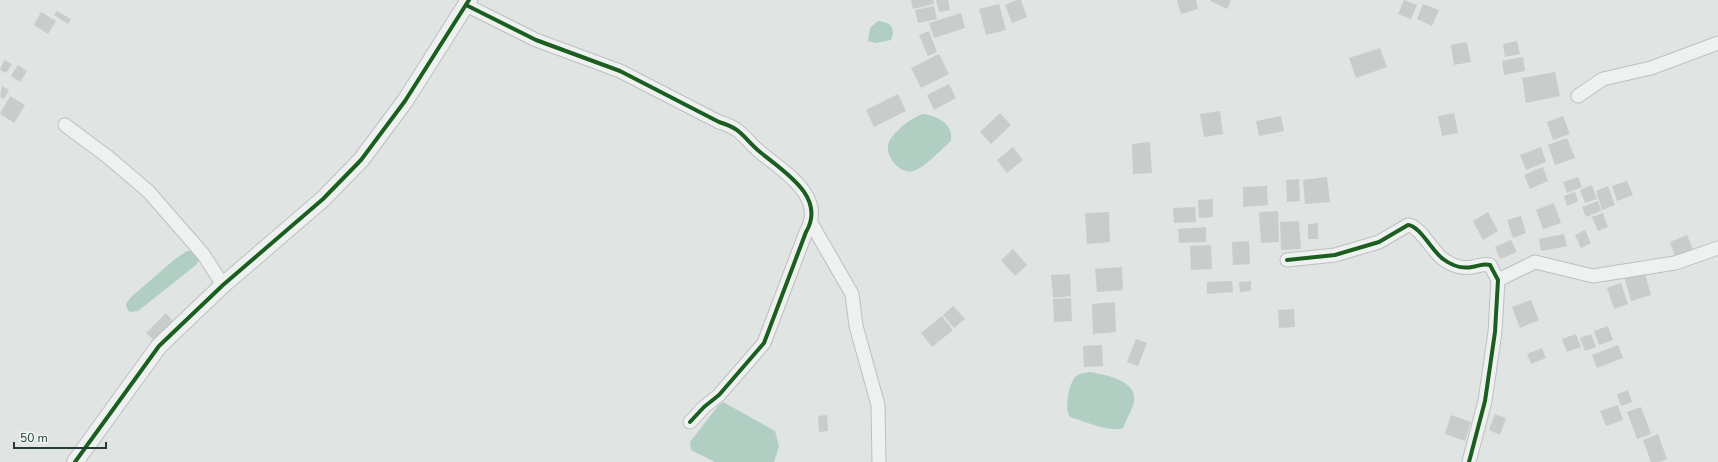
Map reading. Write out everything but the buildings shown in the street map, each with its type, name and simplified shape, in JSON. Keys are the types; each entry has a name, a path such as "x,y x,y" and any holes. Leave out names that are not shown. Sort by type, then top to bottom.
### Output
{"street":[{"path":"75,462 159,346 223,285 323,199 361,160 405,101 468,3 536,40 620,71 719,122 732,126 740,131 760,151 786,171 807,195 812,213 811,223 803,239 764,343 719,395 704,407 690,422"},
{"path":"1578,96 1603,79 1651,68 1718,43"},
{"path":"66,125 108,157 148,191 204,254 223,285"},
{"path":"811,223 852,294 856,326 878,405 879,462"},
{"path":"1287,260 1335,255 1379,242 1408,224 1417,230 1442,259 1456,266 1471,268 1486,264 1490,265 1498,280 1495,332 1485,400 1469,462"},
{"path":"1498,280 1535,262 1593,276 1675,263 1718,248"}],"shaded area":[{"path":"878,21 886,23 893,29 891,40 876,43 868,41 870,28"},
{"path":"923,114 939,119 943,122 950,130 951,141 918,169 913,171 902,170 890,157 888,145 896,132 905,124"},
{"path":"187,251 192,251 200,258 196,265 138,311 130,312 127,309 126,304 131,297 174,260"},
{"path":"1090,372 1112,377 1131,388 1134,395 1134,402 1123,428 1104,428 1070,417 1067,403 1073,380 1082,373"},
{"path":"723,402 775,431 779,446 774,462 715,462 691,450 690,442 718,406"}],"cycle path":[{"path":"75,462 159,346 223,285 323,199 361,160 405,101 469,0"},
{"path":"466,5 536,40 620,71 733,128 742,134 754,147 790,176 807,196 811,207 811,219 764,343 719,395 704,407 690,422"},
{"path":"1287,260 1335,255 1379,242 1408,225 1417,229 1439,256 1450,263 1464,267 1484,264 1490,265 1498,280 1495,332 1485,401 1469,462"}]}
